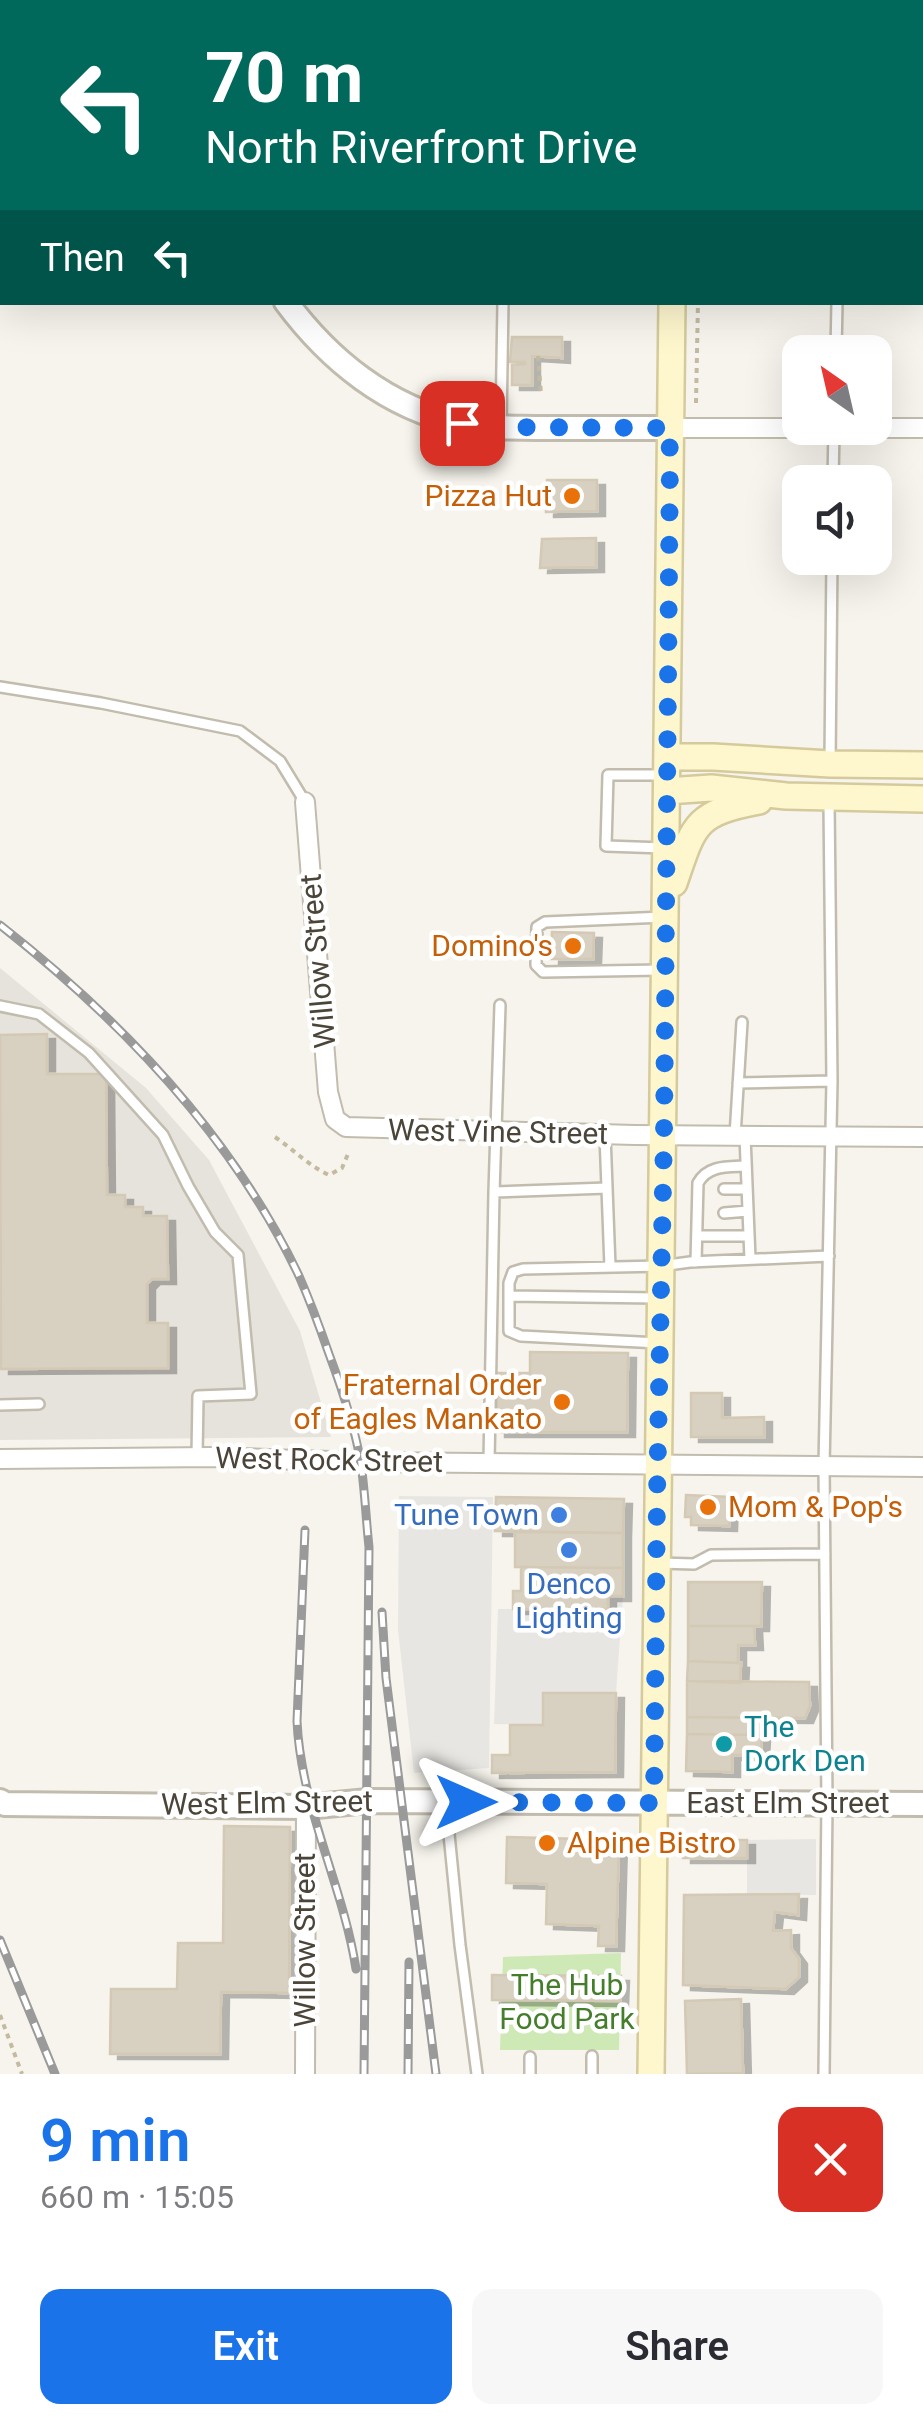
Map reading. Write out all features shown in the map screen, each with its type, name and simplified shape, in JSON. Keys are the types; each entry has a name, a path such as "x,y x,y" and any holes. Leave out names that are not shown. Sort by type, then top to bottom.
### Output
{"main road":[{"path":"651,2074 672,305"},
{"path":"667,774 712,756 830,764 923,764"},
{"path":"667,774 711,788 786,796 923,799"},
{"path":"666,912 688,843 701,822 722,809 786,796"}],"street":[{"path":"288,305 329,354 359,376 398,400 462,423 501,427 782,428"},
{"path":"892,428 923,428"},
{"name":"Willow Street","path":"305,802 328,1092 335,1119"},
{"name":"West Vine Street","path":"335,1119 346,1127 360,1129 923,1137"},
{"name":"West Rock Street","path":"0,1459 197,1457 923,1467"},
{"name":"West Elm Street","path":"0,1801 306,1807 368,1801 654,1803"},
{"name":"East Elm Street","path":"654,1803 923,1804"},
{"name":"Willow Street","path":"305,2074 306,1807"}],"lane":[{"path":"501,427 503,305"},
{"path":"836,335 837,305"},
{"path":"830,764 832,575"},
{"path":"0,687 240,731 280,761 305,802"},
{"path":"666,848 606,846 608,775 667,774"},
{"path":"824,2074 824,1466 832,1082 829,796"},
{"path":"666,912 545,922 537,927 536,965 543,972 666,970"},
{"path":"0,1006 39,1014 89,1053 162,1135 215,1232 238,1254 251,1394 198,1396 197,1457"},
{"path":"489,1462 500,1006"},
{"path":"742,1022 738,1083 750,1260"},
{"path":"738,1083 832,1082"},
{"path":"605,1135 610,1266"},
{"path":"696,1262 701,1213 698,1182 703,1174 718,1167 746,1166"},
{"path":"494,1192 607,1188"},
{"path":"724,1190 747,1189"},
{"path":"724,1213 748,1211"},
{"path":"697,1236 749,1236"},
{"path":"660,1343 522,1336 510,1331 509,1282 514,1272 523,1268 661,1266 829,1256"},
{"path":"509,1296 660,1298"},
{"path":"0,1405 39,1404"},
{"path":"656,1562 694,1564 711,1555 825,1554"},
{"path":"446,1802 477,2074"},
{"path":"592,2056 592,2074"},
{"path":"530,2057 530,2074"}],"path":[{"path":"696,403 698,305"},
{"path":"538,356 536,382 541,394"},
{"path":"276,1137 314,1169 329,1175 342,1168 348,1154"},
{"path":"0,2015 22,2074"}],"shaded area":[{"path":"0,968 146,1088 209,1160 300,1331 331,1437 0,1440"},
{"path":"399,1496 493,1497 489,1768 414,1773 398,1630"},
{"path":"608,1596 623,1596 616,1693 544,1693 543,1725 494,1724 498,1609 607,1609"},
{"path":"816,1839 816,1895 747,1894 747,1840"}],"green space":[{"name":"The Hub Food Park","path":"621,1953 619,2050 500,2050 503,1957"}],"building":[{"path":"512,337 562,337 562,358 532,356 532,385 512,385 512,365 525,362 510,362"},
{"name":"Pizza Hut","path":"547,480 597,480 597,511 546,512"},
{"path":"596,538 596,567 540,568 542,539"},
{"name":"Domino's","path":"552,932 594,933 593,959 551,959"},
{"path":"47,1034 47,1074 106,1074 107,1195 125,1195 125,1207 143,1207 143,1216 167,1216 168,1279 152,1279 147,1284 147,1323 168,1323 168,1368 1,1369 0,1035"},
{"name":"Fraternal Order of Eagles Mankato","path":"530,1352 628,1353 627,1432 497,1432 497,1373 530,1373"},
{"path":"691,1393 722,1393 722,1418 764,1417 764,1437 691,1437"},
{"name":"Mom & Pop's","path":"686,1495 730,1497 729,1526 691,1525 691,1517 685,1517"},
{"name":"Tune Town","path":"496,1497 624,1499 623,1533 495,1531"},
{"name":"Denco Lighting","path":"515,1532 623,1533 623,1568 515,1567"},
{"path":"521,1567 623,1568 623,1596 608,1596 608,1609 513,1609 513,1591 521,1591"},
{"path":"688,1582 762,1582 761,1626 688,1626"},
{"path":"688,1626 754,1626 755,1645 738,1645 738,1663 688,1661"},
{"path":"688,1661 741,1663 740,1683 687,1681"},
{"path":"687,1681 809,1682 810,1706 805,1718 687,1717"},
{"path":"543,1693 616,1693 615,1772 492,1773 492,1755 510,1755 510,1725 543,1725"},
{"path":"687,1717 762,1718 762,1735 687,1734"},
{"name":"The Dork Den","path":"687,1734 762,1735 761,1755 732,1755 732,1772 686,1771"},
{"path":"224,1826 290,1827 289,1993 221,1992 220,2054 110,2054 111,1989 177,1989 178,1943 223,1943"},
{"path":"507,1837 619,1840 616,1946 598,1946 599,1926 546,1924 547,1884 506,1883"},
{"path":"683,1840 747,1840 747,1858 683,1858"},
{"path":"799,1894 798,1915 775,1912 773,1931 791,1930 791,1948 799,1959 799,1977 786,1989 683,1985 684,1895"},
{"path":"492,1975 621,1976 620,2001 492,2000"},
{"path":"741,1999 743,2073 687,2074 685,2001"}],"railway":[{"path":"0,925 45,961 130,1041 207,1129 272,1225 299,1276 343,1394 361,1464 369,1547 364,2074"},
{"path":"305,1530 297,1721 300,1753 356,1969"},
{"path":"382,1612 386,1678 436,2074"},
{"path":"0,1940 55,2074"},
{"path":"408,2074 409,1962"}],"place":[{"name":"Pizza Hut","path":"572,496"},
{"name":"Domino's","path":"573,946"},
{"name":"Fraternal Order of Eagles Mankato","path":"562,1402"},
{"name":"Mom & Pop's","path":"708,1507"},
{"name":"Tune Town","path":"559,1515"},
{"name":"Denco Lighting","path":"569,1550"},
{"name":"The Dork Den","path":"724,1744"},
{"name":"Alpine Bistro","path":"547,1843"}],"route":[{"path":"462,423 501,427 669,428 670,456 654,1803 466,1802"}]}
